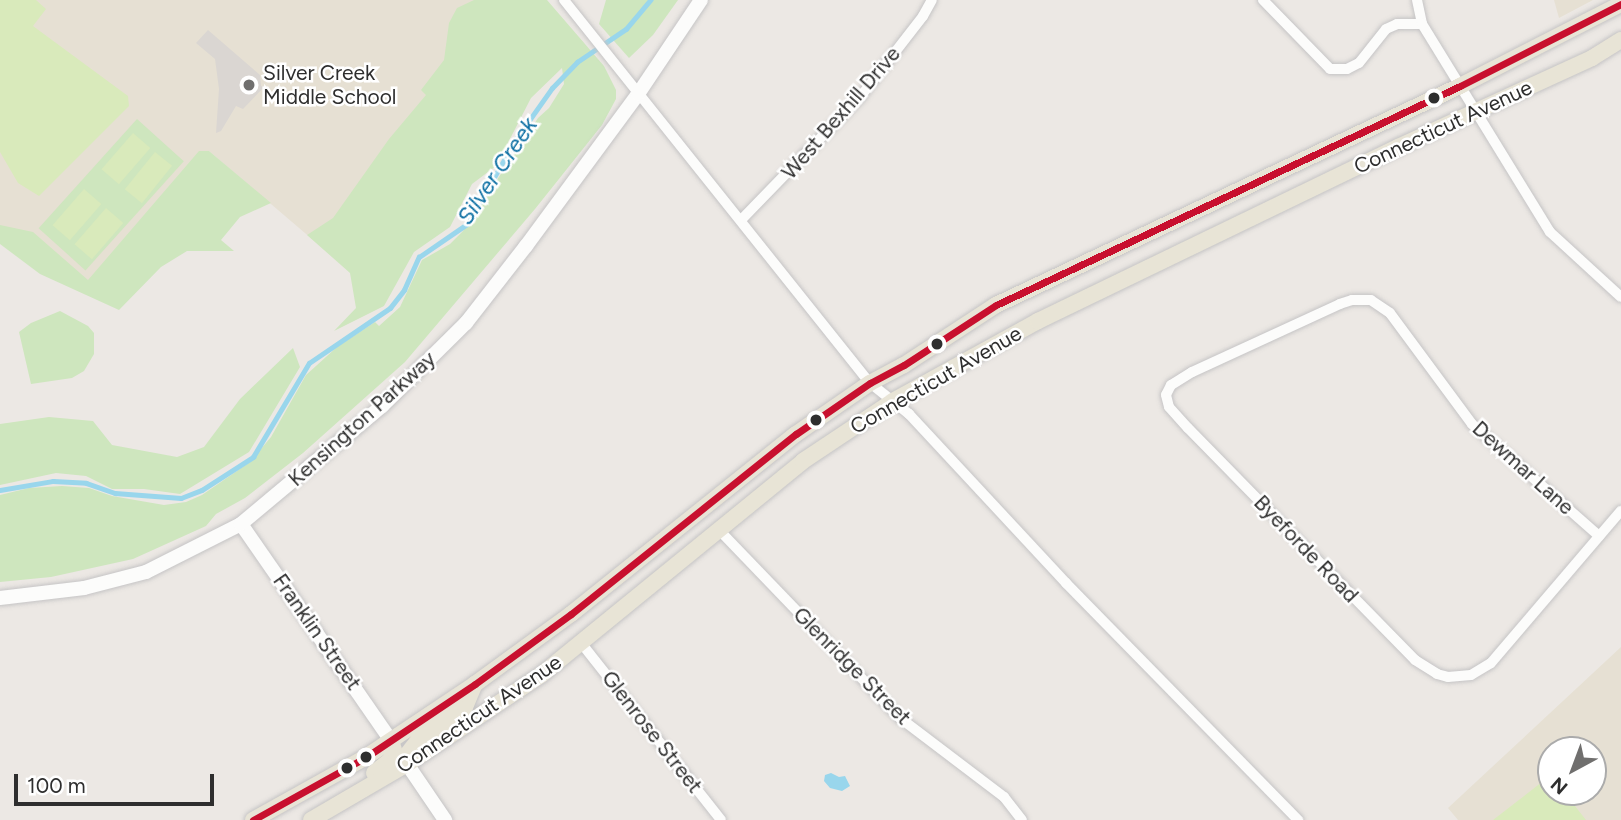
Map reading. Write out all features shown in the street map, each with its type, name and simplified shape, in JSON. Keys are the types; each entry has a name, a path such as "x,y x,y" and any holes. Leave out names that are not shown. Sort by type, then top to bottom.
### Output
{"main road":[{"name":"Connecticut Avenue","path":"253,820 391,741 475,684 571,614 796,434 870,383 996,305 1460,86 1621,4"},
{"name":"Connecticut Avenue","path":"312,820 407,764 582,644 803,461 892,401 1038,321 1592,58 1621,40"},
{"path":"407,764 405,757 419,739 465,707 475,684"},
{"path":"339,804 346,791 391,759 394,750 391,741"}],"street":[{"name":"Kensington Parkway","path":"0,598 84,588 145,572 241,524 382,406 466,323 638,94 701,0"},
{"name":"West Bexhill Drive","path":"742,219 861,96 932,0"},
{"path":"1263,0 1330,69 1347,69 1359,64 1386,29 1397,24 1422,24"},
{"path":"1417,0 1422,24 1550,232 1621,297"},
{"path":"572,3 593,36 638,94 742,219 870,383 909,414 1291,818"},
{"name":"Byeforde Road","path":"1371,300 1352,300 1340,304 1192,372 1171,385 1166,395 1169,407 1415,660 1437,674 1448,677 1471,675 1491,663 1621,511"},
{"name":"Dewmar Lane","path":"1371,300 1390,313 1472,424 1599,536"},
{"name":"Franklin Street","path":"241,524 391,741"},
{"name":"Glenridge Street","path":"720,531 900,719 1004,797 1022,820"},
{"name":"Glenrose Street","path":"582,644 721,820"},
{"path":"407,764 445,820"}],"shaded area":[{"name":"Silver Creek Middle School","path":"0,0 541,0 333,257 209,151 89,283 0,234"},
{"path":"1554,0 1593,0 1559,18"},
{"path":"208,30 260,75 261,86 264,87 243,109 236,106 221,131 216,133 219,89 215,59 196,43"},
{"path":"1621,647 1621,820 1458,820 1448,808"}],"green space":[{"path":"0,0 36,0 46,9 33,26 128,96 129,106 39,196 18,183 0,152"},
{"path":"474,0 547,0 604,66 616,90 616,99 602,125 535,209 405,362 303,453 245,498 216,514 206,526 133,559 51,577 0,582 0,495 29,488 62,486 89,488 112,496 164,505 186,502 202,495 250,462 271,437 306,375 337,347 375,322 379,326 400,307 422,260 450,244 463,231 538,118 549,108 564,84 562,68 531,98 496,166 472,184 450,227 414,252 384,306 334,331 356,308 350,273 307,235 333,218 389,139 426,95 421,90 444,60 449,23 457,8"},
{"path":"606,0 678,0 653,35 629,58 599,24"},
{"path":"137,119 184,161 85,270 39,228"},
{"path":"133,133 150,148 119,184 102,169"},
{"path":"199,151 209,151 271,203 240,217 221,240 234,251 187,251 161,267 119,310 40,274 0,244 0,225 33,232 88,280"},
{"path":"155,152 172,166 142,203 125,189"},
{"path":"84,189 101,204 70,240 53,225"},
{"path":"106,208 123,223 92,259 75,244"},
{"path":"60,311 88,326 94,333 94,354 84,371 72,378 31,384 19,332 31,323"},
{"path":"293,348 300,367 249,452 180,494 144,489 112,489 86,476 56,473 0,485 0,424 49,417 93,421 112,445 177,457 204,447 240,399"},
{"path":"1537,786 1537,806 1575,806 1586,820 1493,820"}],"water":[{"path":"831,773 839,777 845,776 850,786 842,791 830,788 824,781 825,775"}],"waterway":[{"name":"Silver Creek","path":"0,490 53,481 86,483 115,493 181,498 202,490 253,457 309,363 390,308 404,290 419,257 467,224 516,139 552,88 577,62 626,29 650,0"}],"transit line":[{"path":"253,820 366,757 475,684 571,614 796,434 870,383 904,365 996,305 1460,86 1621,4"}],"place":[{"name":"Silver Creek Middle School","path":"249,85"}]}
